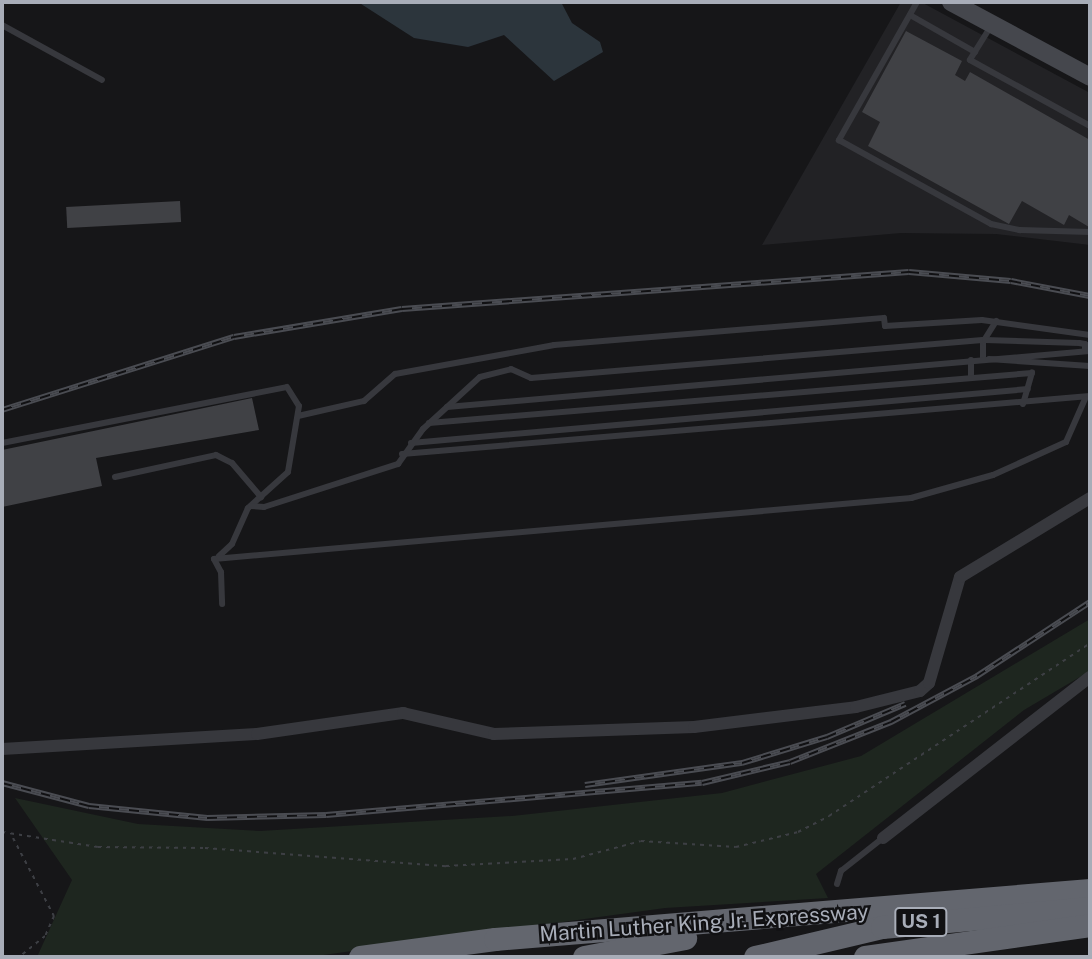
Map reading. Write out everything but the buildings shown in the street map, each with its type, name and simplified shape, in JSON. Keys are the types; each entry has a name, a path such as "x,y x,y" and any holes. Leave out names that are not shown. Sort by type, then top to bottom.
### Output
{"highway":[{"path":"495,939 699,912 1090,881"},
{"name":"Martin Luther King Jr. Expressway","path":"360,957 495,939 787,918 1090,890"},
{"name":"Martin Luther King Jr. Expressway","path":"755,957 882,927 1090,908"},
{"path":"584,957 787,918"},
{"path":"865,957 1090,925"},
{"path":"974,940 1090,933"}],"main road":[{"path":"951,2 1090,77"}],"street":[{"path":"2,749 257,734 403,713 494,734 694,727 856,706 920,691 929,683 960,577 1090,498"},
{"path":"883,838 1090,677"}],"lane":[{"path":"917,2 839,140 991,224 1020,230 1090,232"},
{"path":"910,15 975,52"},
{"path":"992,24 970,60 1090,125"},
{"path":"2,25 102,80"},
{"path":"298,416 364,401 390,376 481,357 564,344 884,318 885,326 996,321 1090,335"},
{"path":"983,359 985,340 996,321"},
{"path":"251,506 264,507 398,464 401,454 429,423 445,407 484,374 511,369 531,378 985,340 1079,343 1085,344 1088,351 445,407"},
{"path":"481,357 484,374"},
{"path":"983,359 1090,366"},
{"path":"971,360 971,378"},
{"path":"1023,404 1032,373 1032,363"},
{"path":"429,423 1032,373"},
{"path":"2,443 277,385 296,394 298,416 288,472 251,506 232,544 214,559"},
{"path":"411,443 1028,389"},
{"path":"401,454 1087,397"},
{"path":"214,559 911,498 993,475 1066,442 1087,397"},
{"path":"115,477 216,454 232,463 261,498"},
{"path":"214,559 221,572 222,604"},
{"path":"837,884 841,871 883,838"}],"path":[{"path":"2,832 12,837 98,847 218,849 446,866 573,859 641,841 736,848 798,832 829,816 1090,643"},
{"path":"12,837 54,916 45,936 19,957"}],"shaded area":[{"path":"358,2 561,2 572,23 600,42 603,52 554,81 504,35 468,47 414,38"},
{"path":"901,2 921,2 1090,93 1090,245 996,234 901,233 762,245"},
{"path":"1090,619 1090,671 1024,710 816,874 828,898 665,908 309,957 37,957 72,880 15,798 138,824 260,831 512,816 722,793 861,756"}],"railway":[{"path":"2,410 234,337 402,309 909,272 1011,281 1090,296"},
{"path":"2,783 89,806 207,818 326,815 702,783 790,762 891,722 977,676 1090,602"},
{"path":"585,785 742,763 827,737 905,704"}]}
